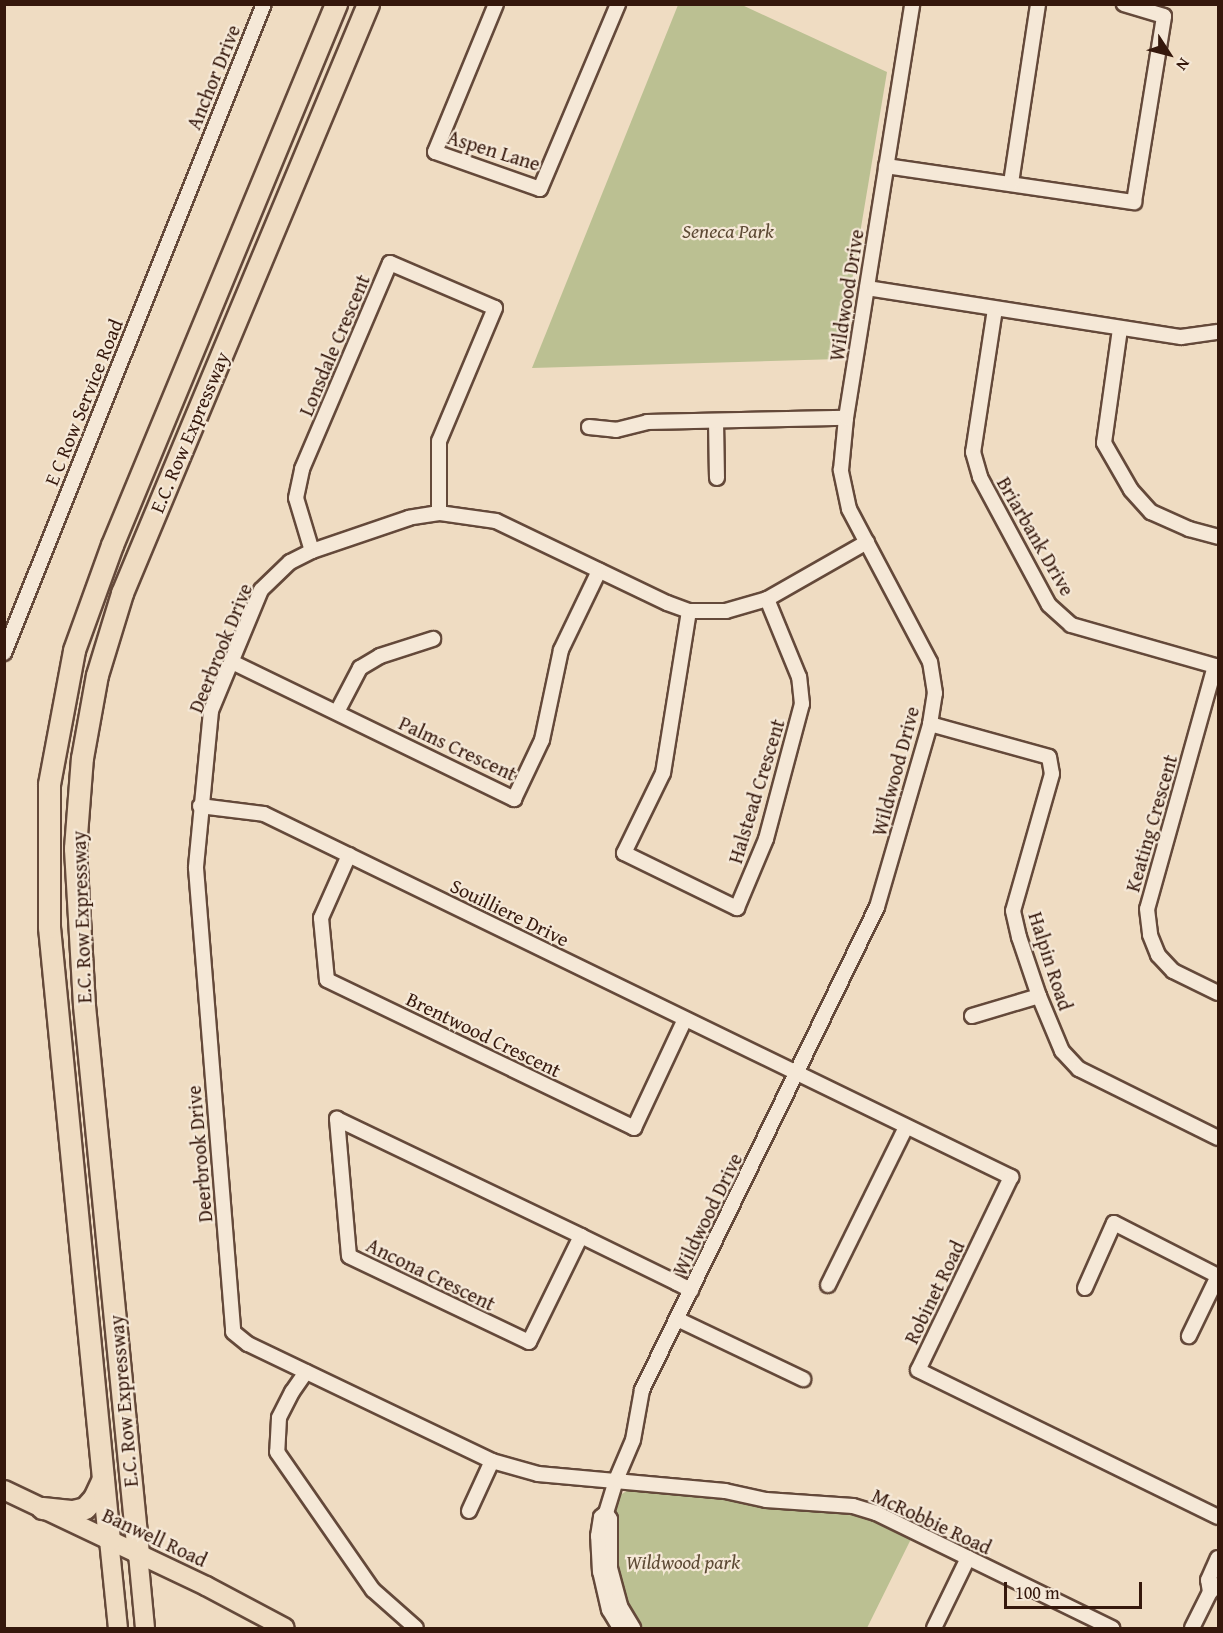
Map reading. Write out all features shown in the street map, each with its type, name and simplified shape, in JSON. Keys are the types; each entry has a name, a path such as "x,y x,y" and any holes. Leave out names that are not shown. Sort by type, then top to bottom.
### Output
{"highway":[{"name":"E.C. Row Expressway","path":"109,1540 49,927 49,784 74,650 112,545 336,4"},
{"name":"E.C. Row Expressway","path":"138,1554 84,1005 75,848 82,758 97,675 122,593 368,4"},
{"path":"42,1508 73,1511 85,1508 94,1498 103,1478"}],"main road":[{"name":"Banwell Road","path":"4,1490 206,1586 285,1629"},
{"name":"E.C. Row Expressway","path":"109,1540 118,1629"},
{"name":"E.C. Row Expressway","path":"138,1554 145,1629"}],"street":[{"name":"Anchor Drive","path":"198,165 264,4"},
{"name":"Aspen Lane","path":"496,4 435,152 540,189 617,5"},
{"name":"Wildwood Drive","path":"620,1629 609,1610 600,1572 598,1536 601,1517 606,1513 616,1480 633,1440 642,1390 877,907 930,724 935,693 930,662 849,509 841,470 846,418 912,4"},
{"path":"1011,183 1038,4"},
{"path":"886,166 1134,202 1164,16 1124,4"},
{"name":"E C Row Service Road","path":"4,653 198,165"},
{"name":"Lonsdale Crescent","path":"312,551 296,498 302,469 390,263 495,308 440,441 439,513"},
{"path":"867,288 1180,337 1218,332"},
{"name":"Briarbank Drive","path":"995,309 973,452 980,477 1049,605 1071,625 1217,667"},
{"path":"1120,329 1104,443 1131,490 1151,512 1189,529 1218,537"},
{"path":"589,427 616,430 647,422 846,418"},
{"path":"716,421 717,478"},
{"name":"Deerbrook Drive","path":"306,1372 248,1344 233,1332 196,868 200,806 211,711 261,590 290,561 312,551 409,518 439,513 496,521 689,611 726,611 767,599 867,542"},
{"name":"Palms Crescent","path":"232,662 337,711 514,799 542,740 561,650 599,571"},
{"name":"Halstead Crescent","path":"689,611 663,773 624,853 737,908 766,839 802,704 799,677 767,599"},
{"path":"337,711 360,668 380,656 433,639"},
{"name":"Keating Crescent","path":"1217,667 1147,909 1150,935 1158,955 1173,971 1218,993"},
{"name":"Halpin Road","path":"930,724 1049,757 1052,774 1014,911 1019,937 1039,996 1062,1051 1079,1070 1218,1138"},
{"name":"Souilliere Drive","path":"200,806 264,814 797,1074"},
{"name":"Brentwood Crescent","path":"348,855 321,918 327,980 634,1128 685,1019"},
{"path":"972,1016 1039,996"},
{"name":"Robinet Road","path":"797,1074 1011,1177 918,1370 1218,1517"},
{"name":"Ancona Crescent","path":"580,1236 530,1342 349,1256 337,1119 570,1231 691,1290"},
{"path":"828,1286 906,1126"},
{"path":"1085,1288 1114,1223 1218,1276 1188,1336"},
{"path":"677,1319 803,1378"},
{"path":"306,1372 300,1396 288,1422 279,1428 277,1452 373,1590 416,1629"},
{"name":"McRobbie Road","path":"306,1372 492,1461 538,1474 725,1491 766,1500 853,1506 876,1513 1112,1629"},
{"path":"469,1511 492,1461"},
{"path":"606,1513 610,1519 610,1568 620,1606 633,1629"},
{"path":"934,1629 968,1558"},
{"path":"1192,1629 1214,1588 1208,1580 1218,1558"}],"green space":[{"name":"Seneca Park","path":"678,5 742,5 887,72 839,359 532,368"},
{"name":"Wildwood park","path":"633,1487 713,1496 790,1509 863,1516 911,1539 867,1628 637,1628 620,1599 613,1545 617,1497"}]}
